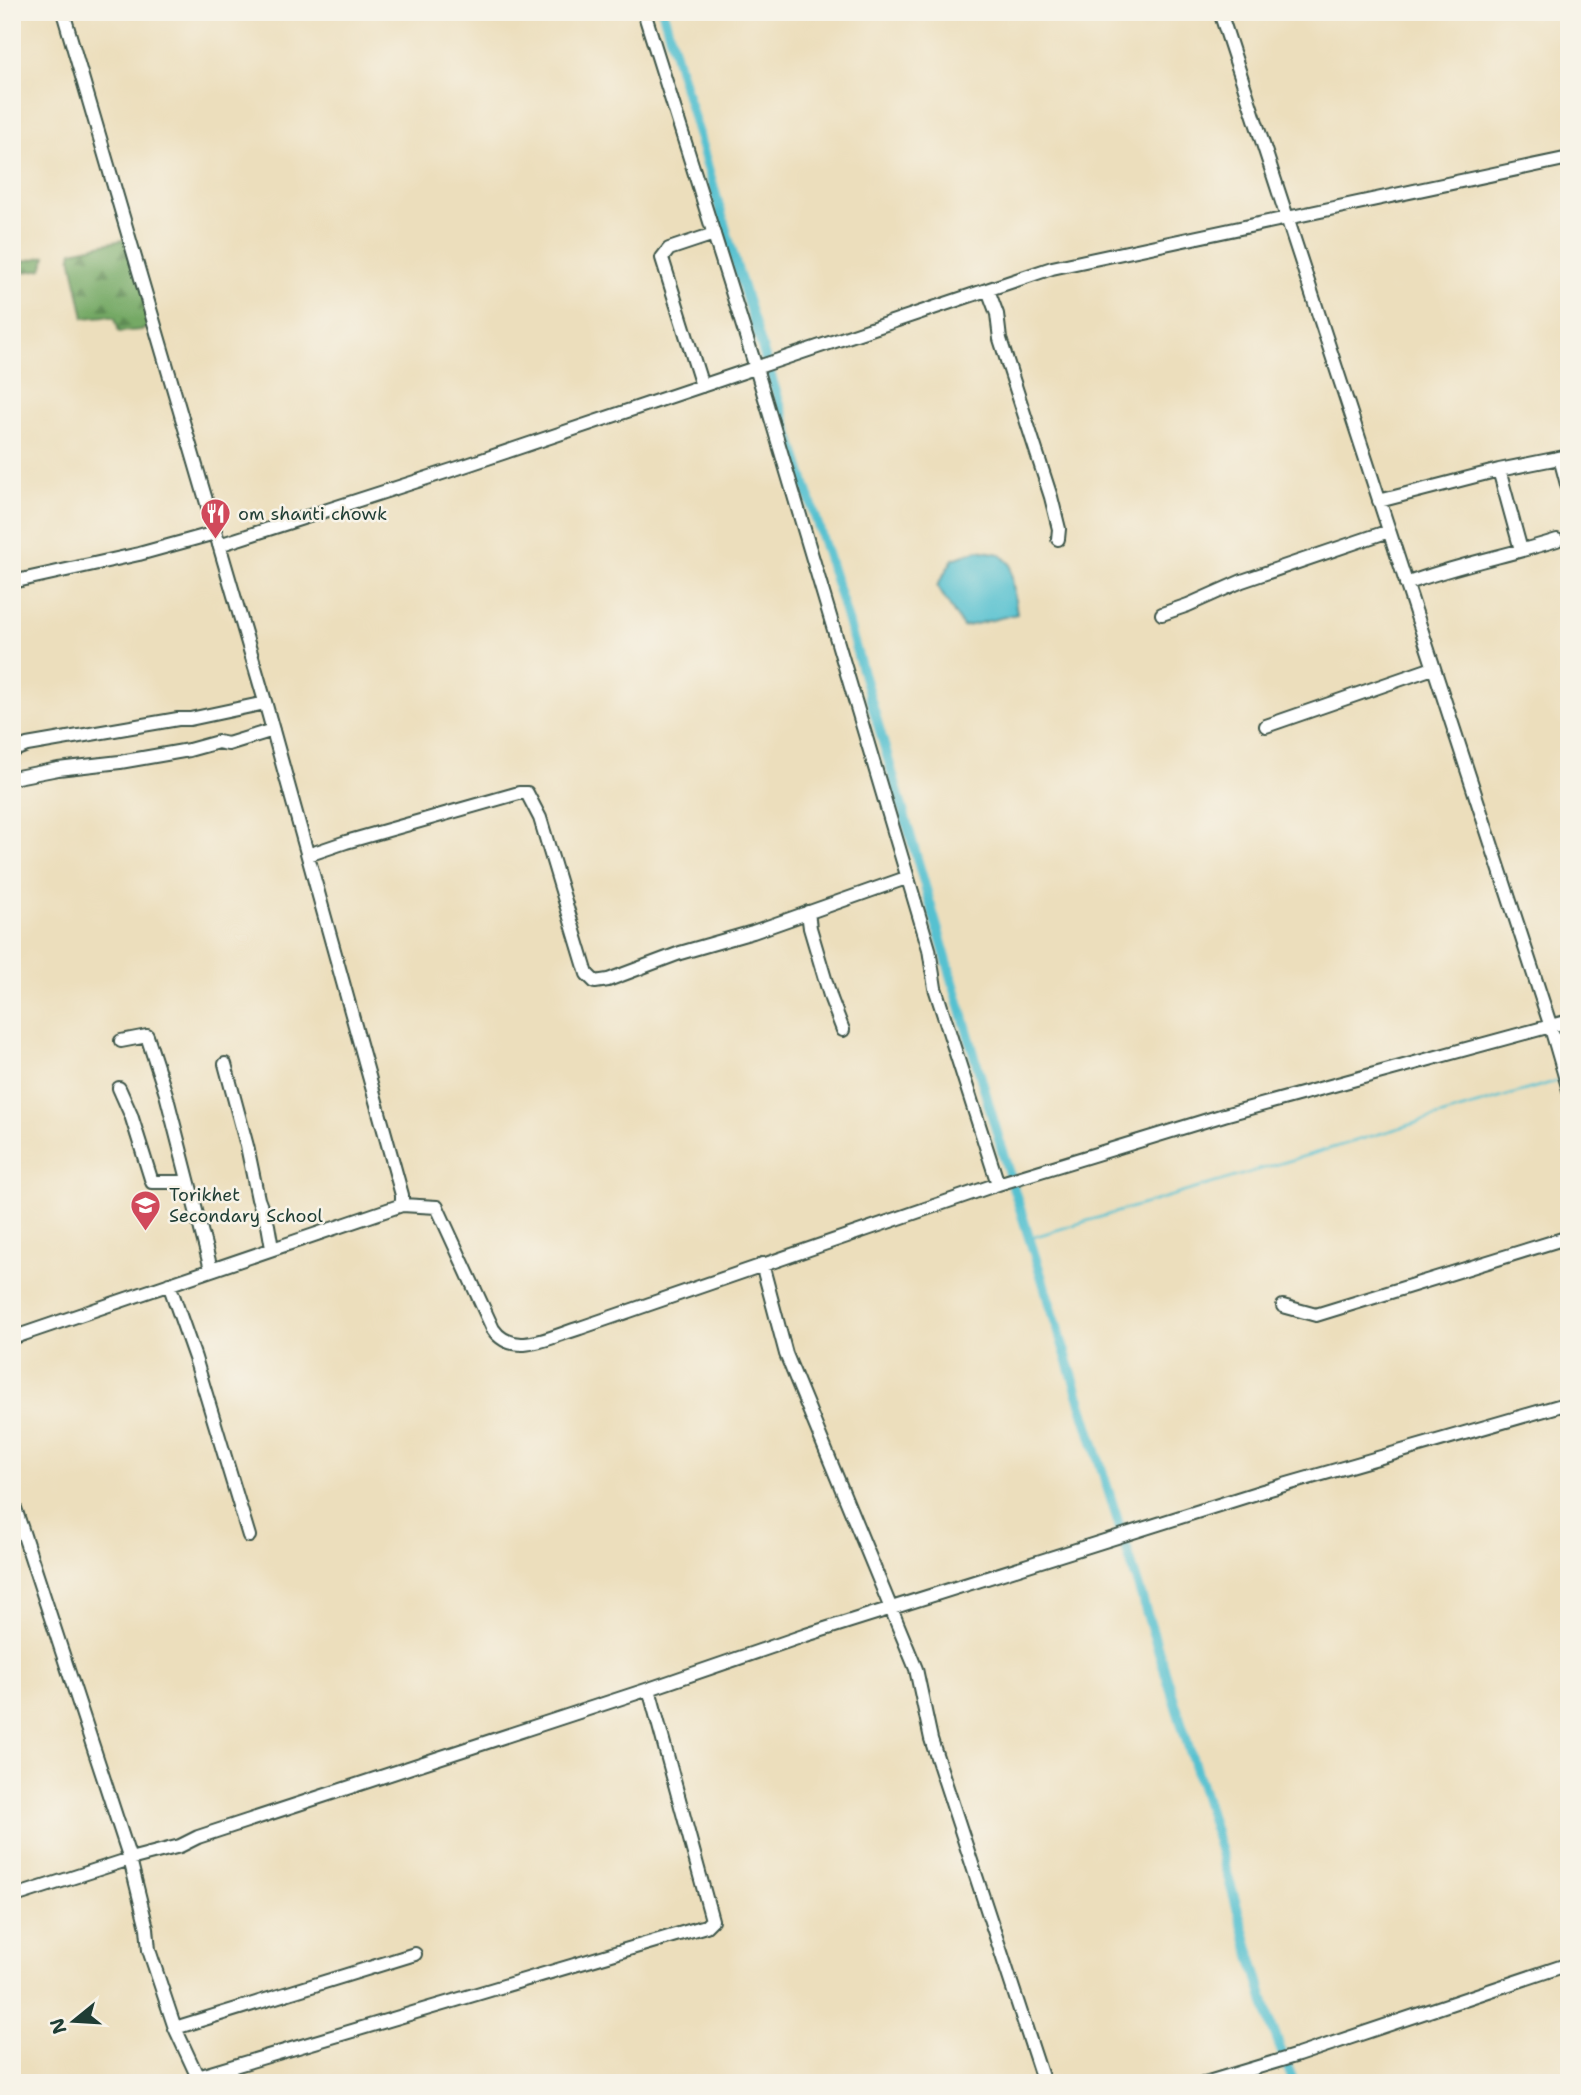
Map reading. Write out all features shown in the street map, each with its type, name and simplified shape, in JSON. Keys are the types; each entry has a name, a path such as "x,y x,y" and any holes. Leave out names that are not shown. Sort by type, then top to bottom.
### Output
{"street":[{"path":"63,12 273,730 402,1195 402,1205"},
{"path":"644,12 756,368 929,949 935,988 1002,1183"},
{"path":"1220,12 1549,1021 1569,1090"},
{"path":"12,582 217,539 702,386 1052,268 1569,158"},
{"path":"702,386 662,258 669,249 714,234"},
{"path":"988,290 997,314 1000,339 1051,497 1059,529 1058,539"},
{"path":"1379,501 1499,470 1564,457 1569,492"},
{"path":"1499,470 1521,550"},
{"path":"1162,614 1242,581 1389,531"},
{"path":"1406,584 1438,572 1557,540"},
{"path":"1266,726 1433,668"},
{"path":"12,751 27,745 190,719 265,703"},
{"path":"12,778 189,750 218,742 228,744 273,730"},
{"path":"308,855 519,793 527,793 540,818 587,974 595,982 608,980 680,953 906,878"},
{"path":"808,912 810,928 831,999 843,1030"},
{"path":"12,1338 402,1205 437,1208 493,1329 506,1343 518,1346 580,1328 1002,1183 1224,1115 1569,1021"},
{"path":"121,1041 147,1036 166,1094 211,1269"},
{"path":"225,1064 272,1248"},
{"path":"119,1088 131,1115 152,1182 188,1182"},
{"path":"1283,1306 1317,1315 1569,1237"},
{"path":"762,1264 786,1354 916,1670 931,1739 1044,2083"},
{"path":"169,1284 195,1358 249,1536"},
{"path":"12,1897 180,1846 198,1837 806,1635 1288,1484 1569,1404"},
{"path":"12,1499 130,1859 147,1928 149,1950 175,2028 199,2080 706,1926 712,1920 649,1689"},
{"path":"175,2028 415,1954"},
{"path":"1205,2083 1569,1964"}],"green space":[{"path":"127,239 153,325 141,330 119,332 115,318 84,318 71,256 72,251"},
{"path":"46,256 42,269 12,274 12,264"}],"water":[{"path":"978,550 1000,554 1010,564 1017,614 963,627 937,586 953,559"}],"waterway":[{"path":"663,12 736,265 842,601 1007,1167 1210,1815 1272,2027 1294,2083"},
{"path":"1030,1238 1560,1080"}],"place":[{"name":"om shanti chowk","path":"215,541"},
{"name":"Torikhet Secondary School","path":"146,1232"}]}
